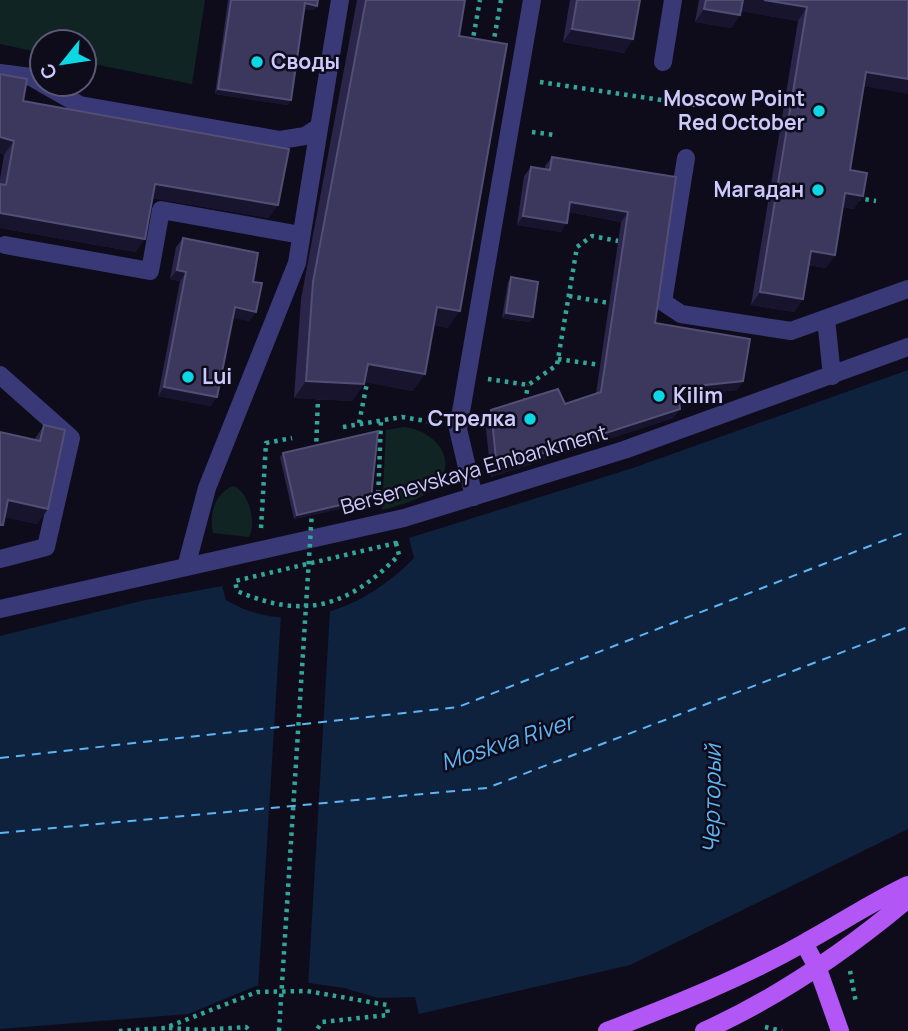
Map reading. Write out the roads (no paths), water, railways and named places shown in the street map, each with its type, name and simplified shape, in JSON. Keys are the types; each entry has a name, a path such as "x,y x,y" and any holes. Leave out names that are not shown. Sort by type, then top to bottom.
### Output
{"main road":[{"path":"607,1031 721,983 804,943 876,900 908,885"},
{"path":"704,1031 749,1010 818,969 908,898"},
{"path":"804,943 818,969 840,1031"}],"street":[{"path":"186,567 207,488 293,274 302,235 340,0"},
{"path":"474,497 458,429 532,0"},
{"path":"663,62 673,0"},
{"path":"0,73 28,76"},
{"path":"68,98 80,105 281,140 305,136 320,127"},
{"path":"686,158 663,302 681,314 791,331 908,289"},
{"path":"5,245 150,271 161,210 302,235"},
{"path":"826,319 832,376"},
{"name":"Bersenevskaya Embankment","path":"0,609 404,518 624,450 908,347"},
{"path":"0,375 71,438 46,547 0,559"}],"water":[{"path":"908,370 908,829 630,965 419,1014 415,997 378,998 344,988 309,983 256,986 188,1014 0,1029 0,636 141,601 222,586 226,600 251,611 276,617 301,617 326,612 351,604 395,576 414,558 409,538 630,469"}],"place":[{"name":"Своды","path":"257,62"},
{"name":"Moscow Point Red October","path":"819,111"},
{"name":"Магадан","path":"818,190"},
{"name":"Lui","path":"188,377"},
{"name":"Kilim","path":"659,396"},
{"name":"Стрелка","path":"530,419"}],"water label":[{"name":"Moskva River","path":"507,742"},
{"name":"Черторый","path":"712,799"}]}
